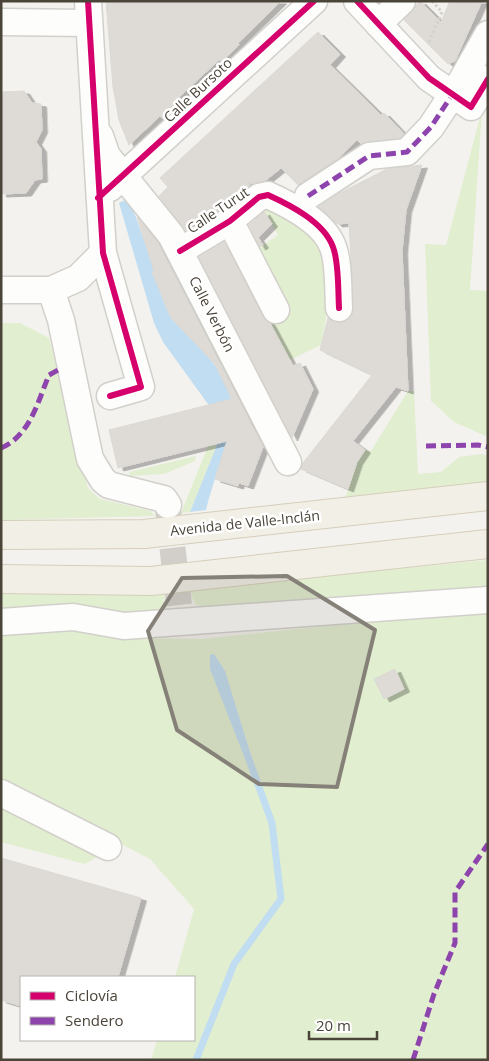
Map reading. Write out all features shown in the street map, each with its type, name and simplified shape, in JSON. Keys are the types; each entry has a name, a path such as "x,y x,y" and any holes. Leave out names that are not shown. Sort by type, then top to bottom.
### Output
{"main road":[{"name":"Avenida de Valle-Inclán","path":"1,535 144,534 488,496"},
{"path":"1,580 151,581 488,544"}],"street":[{"name":"Calle Bursoto","path":"98,198 314,1"},
{"path":"357,1 419,68 462,101"},
{"path":"378,24 402,1"},
{"path":"1,22 88,12 98,198 103,253 141,387 110,396"},
{"path":"462,101 488,34"},
{"path":"339,308 333,247 325,234 313,222 298,201 369,156 406,152 431,127 488,79"},
{"name":"Calle Verbón","path":"95,121 107,156 122,177 171,235 288,462"},
{"name":"Calle Turut","path":"180,251 230,220 259,197 268,196 298,201"},
{"path":"230,220 276,310"},
{"path":"1,290 51,290 78,278 103,253"},
{"path":"51,290 61,320 90,459 103,480 110,486 164,499 168,505"},
{"path":"1,622 73,617 124,626 180,614 488,600"},
{"path":"1,793 108,847"}],"path":[{"path":"419,68 433,28 441,17 442,12 432,1"}],"highlighted area":[{"path":"287,576 375,630 337,787 259,784 177,730 148,631 182,578"}],"green space":[{"path":"482,110 470,290 488,291 488,437 454,422 431,401 425,244 446,245"},
{"path":"261,206 283,215 299,225 321,247 329,303 321,345 290,360 270,324 286,315 256,250 278,235"},
{"path":"1,323 20,323 49,338 88,488 100,499 151,511 155,516 1,520"},
{"path":"408,391 414,391 418,474 441,472 459,457 482,454 488,456 488,487 345,499 357,462 365,450 371,451"},
{"path":"217,445 190,512 181,513 208,446"},
{"path":"196,456 195,461 164,474 130,476 129,472"},
{"path":"488,560 488,590 209,613 195,604 189,589"},
{"path":"165,590 164,604 155,614 139,618 75,609 1,609 1,594"},
{"path":"488,609 488,1060 151,1060 157,1041 195,1041 195,976 175,976 194,909 150,859 1,782 1,631 69,628 123,638 202,639"},
{"path":"1,805 102,854 85,864 1,842"}],"water":[{"path":"129,198 155,271 152,272 167,308 181,328 221,373 231,400 232,415 228,439 206,510 190,512 217,445 208,404 163,342 154,323 119,203"},
{"path":"214,654 225,671 249,749 242,751 210,669 210,655"}],"building":[{"path":"106,1 281,1 221,62 219,60 179,97 183,101 163,119 160,116 129,145 119,120 113,87"},
{"path":"420,1 441,22 450,1 482,1 455,61 448,64 404,20"},
{"path":"318,32 340,54 330,65 381,115 384,113 404,134 400,138 361,144 357,140 340,157 298,185 281,168 266,180 253,184 248,182 250,185 221,209 185,230 159,196 168,187 160,178"},
{"path":"24,91 32,103 41,104 42,130 36,142 41,149 42,179 35,180 26,193 1,194 1,92"},
{"path":"422,165 406,210 402,251 408,391 396,387 353,441 365,450 357,462 348,489 301,469 303,463 372,375 320,350 328,318 339,323 347,321 352,315 354,307 349,223 337,224 319,207 340,193 387,169"},
{"path":"264,212 272,224 258,238 263,245 260,247 249,225"},
{"path":"137,217 158,243 263,447 248,486 239,483 238,486 215,479 227,441 118,468 109,430 232,399 215,364 171,318 152,272 154,271"},
{"path":"224,242 263,317 270,323 293,366 300,363 313,389 292,438 199,257"},
{"path":"395,669 404,689 384,699 374,679"},
{"path":"1,858 141,898 118,976 20,976 20,1006 1,1000"}],"waterway":[{"path":"196,1060 234,964 281,899 272,823 243,743"}],"tunnel":[{"path":"168,509 179,605"}],"marked path":[{"path":"308,196 369,156 407,152 431,127 452,95"},
{"path":"1,448 19,435 26,426 37,406 49,375 60,369"},
{"path":"426,446 478,445 488,447"},
{"path":"413,1060 434,994 455,943 455,892 488,844"}],"cycle path":[{"path":"88,1 103,253 141,387 110,396"},
{"path":"98,198 314,1"},
{"path":"357,1 429,78 471,107 488,79"},
{"path":"180,251 230,221 259,197 268,195 305,215 329,238 335,253 339,308"}]}
